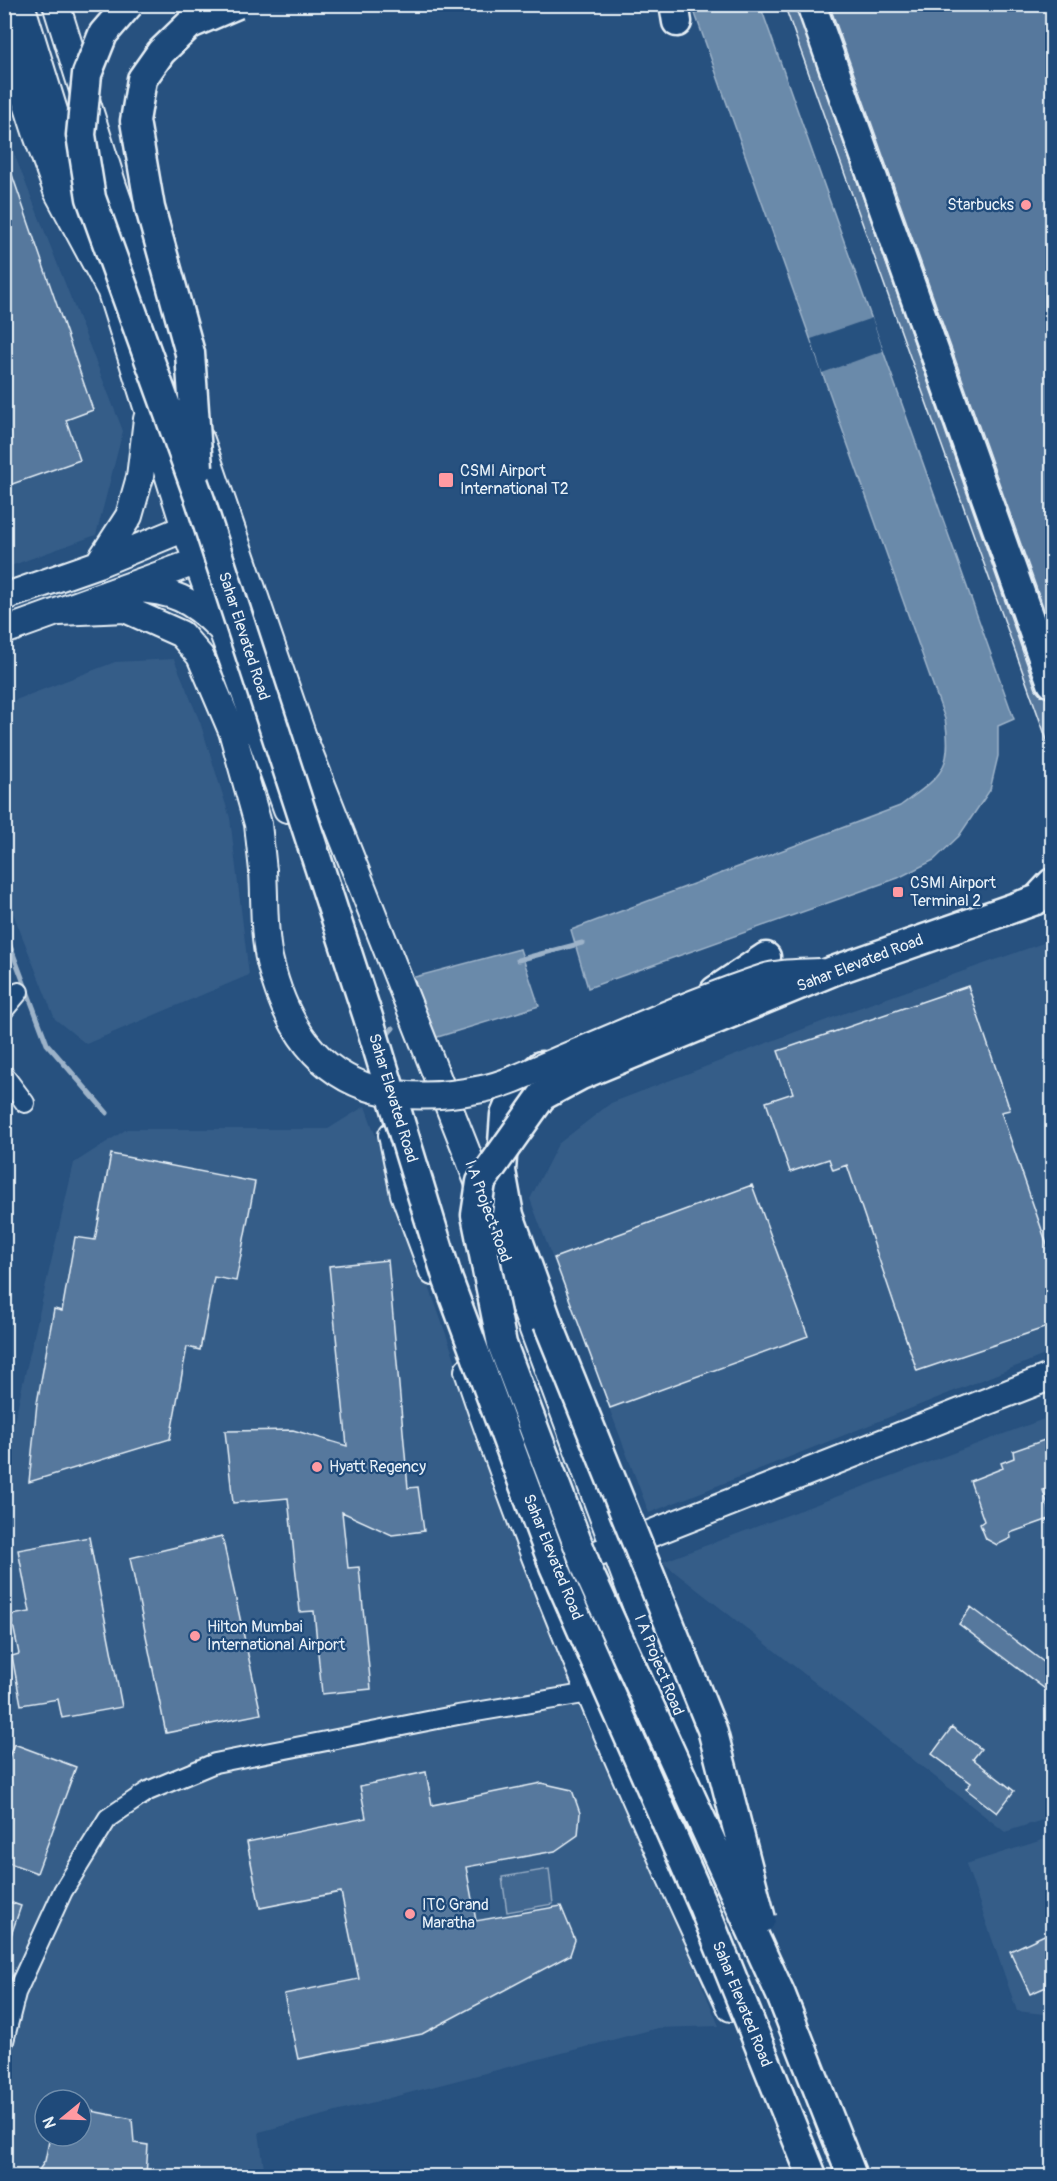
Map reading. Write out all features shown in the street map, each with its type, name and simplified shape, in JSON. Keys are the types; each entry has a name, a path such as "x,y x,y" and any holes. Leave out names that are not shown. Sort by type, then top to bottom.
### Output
{"main road":[{"path":"20,4 185,528 377,1059 404,1194 490,1438 589,1693 697,1935 811,2176"},
{"path":"20,4 17,11 19,79 57,191 109,288"},
{"path":"32,37 55,4"},
{"name":"I A Project Road","path":"55,4 113,186 303,736 466,1150 614,1548 865,2176"},
{"name":"Sahar Elevated Road","path":"129,4 103,34 87,74 81,135 91,198 200,500 368,1017 448,1280 554,1566 704,1908 811,2176"},
{"path":"200,500 190,353 150,208 135,121 142,79 161,52 190,24 237,4"},
{"path":"811,4 1053,683"},
{"path":"98,564 129,516 140,477 148,411"},
{"path":"4,597 98,564 226,513"},
{"path":"4,631 127,589 238,547"},
{"path":"127,589 155,590 175,595 198,606 221,629"},
{"path":"59,612 125,609 180,634 200,656 232,731 258,824 269,960 293,1025 316,1055 335,1071 361,1087 393,1094 423,1096 484,1089 768,976 832,971"},
{"name":"Sahar Elevated Road","path":"852,2176 781,1995 588,1571 502,1344 476,1215 481,1182 542,1096 581,1075 832,971 1044,891"},
{"path":"766,957 713,992 594,1035 558,1052 517,1087 505,1115 501,1171 509,1215 548,1323 712,1729 781,1995"},
{"path":"541,1572 614,1548 1053,1376"}],"street":[{"path":"4,1010 19,992"},
{"path":"4,1075 25,1103"},
{"path":"4,2041 16,1993 63,1891 108,1818 148,1791 215,1763 458,1715 589,1693"}],"shaded area":[{"path":"692,5 760,5 1014,719 998,726 998,756 990,790 959,836 934,860 898,878 588,988 571,930 900,806 934,779 945,762 947,750 945,719"},
{"path":"4,128 123,431 96,535 5,568"},
{"path":"174,659 200,722 230,818 249,975 86,1044 55,1019 5,893 5,704 115,662"},
{"path":"1052,940 1052,1352 649,1513 530,1199 558,1144 611,1103 850,1011"},
{"path":"520,949 539,1006 431,1039 411,978"},
{"path":"365,1106 529,1568 719,2026 658,2028 259,2132 265,2176 5,2176 4,1465 74,1163 127,1129 328,1129"},
{"path":"1052,1416 1052,1817 1005,1832 662,1562"},
{"path":"1052,1837 1052,2015 1017,2011 966,1864"},
{"path":"549,1869 553,1904 507,1912 502,1877"}],"pier":[{"path":"872,318 883,351 822,373 811,339"}],"building":[{"path":"784,4 795,4 1036,689 1042,696 1053,699 1053,757"},
{"path":"829,4 1053,4 1053,635"},
{"path":"4,160 7,160 93,410 66,420 80,460 4,487"},
{"path":"968,986 1010,1110 1001,1112 1053,1262 1053,1325 917,1371 847,1165 833,1170 829,1159 790,1172 766,1102 793,1093 778,1051"},
{"path":"111,1154 255,1182 236,1281 214,1277 200,1350 187,1347 170,1439 29,1482 37,1403 54,1309 62,1311 75,1237 95,1240"},
{"path":"752,1185 808,1336 610,1408 554,1258"},
{"name":"Hyatt Regency","path":"388,1260 408,1488 418,1487 424,1531 392,1535 342,1512 348,1568 359,1567 371,1689 322,1694 314,1611 300,1612 288,1498 233,1503 225,1431 293,1430 347,1446 329,1266"},
{"path":"1053,1437 1053,1488 1043,1490 1052,1518 1010,1533 1011,1538 997,1545 986,1539 980,1524 984,1521 970,1481 1003,1468 1001,1463 1014,1458 1013,1451"},
{"name":"Hilton Mumbai International Airport","path":"222,1536 261,1714 166,1733 130,1558"},
{"path":"89,1537 122,1707 62,1718 58,1699 21,1705 12,1656 19,1654 11,1615 30,1612 18,1550"},
{"path":"971,1607 1053,1669 1053,1695 959,1624"},
{"path":"952,1727 981,1749 973,1759 1014,1791 997,1813 966,1789 971,1783 932,1754"},
{"path":"14,1744 76,1767 37,1873 4,1861 4,1770"},
{"name":"ITC Grand Maratha","path":"426,1772 432,1805 541,1783 572,1790 580,1813 578,1835 555,1851 466,1867 476,1921 561,1906 575,1940 570,1955 422,2034 298,2059 284,1994 359,1979 341,1892 260,1908 247,1842 366,1818 360,1786"},
{"path":"4,1900 21,1906 7,1947 4,1947"},
{"path":"1053,1931 1053,1984 1030,1994 1010,1951"},
{"path":"93,2111 132,2119 134,2143 148,2145 146,2176 35,2176 45,2161 48,2148 93,2148"}],"waterway":[{"path":"4,930 47,1044 107,1113"},
{"path":"518,960 582,943"},
{"path":"385,1037 393,1028"}],"place":[{"name":"Starbucks","path":"1026,205"},
{"name":"CSMI Airport International T2","path":"446,480"},
{"name":"CSMI Airport Terminal 2","path":"898,892"},
{"name":"Hyatt Regency","path":"317,1467"},
{"name":"Hilton Mumbai International Airport","path":"195,1636"},
{"name":"ITC Grand Maratha","path":"410,1914"}]}
